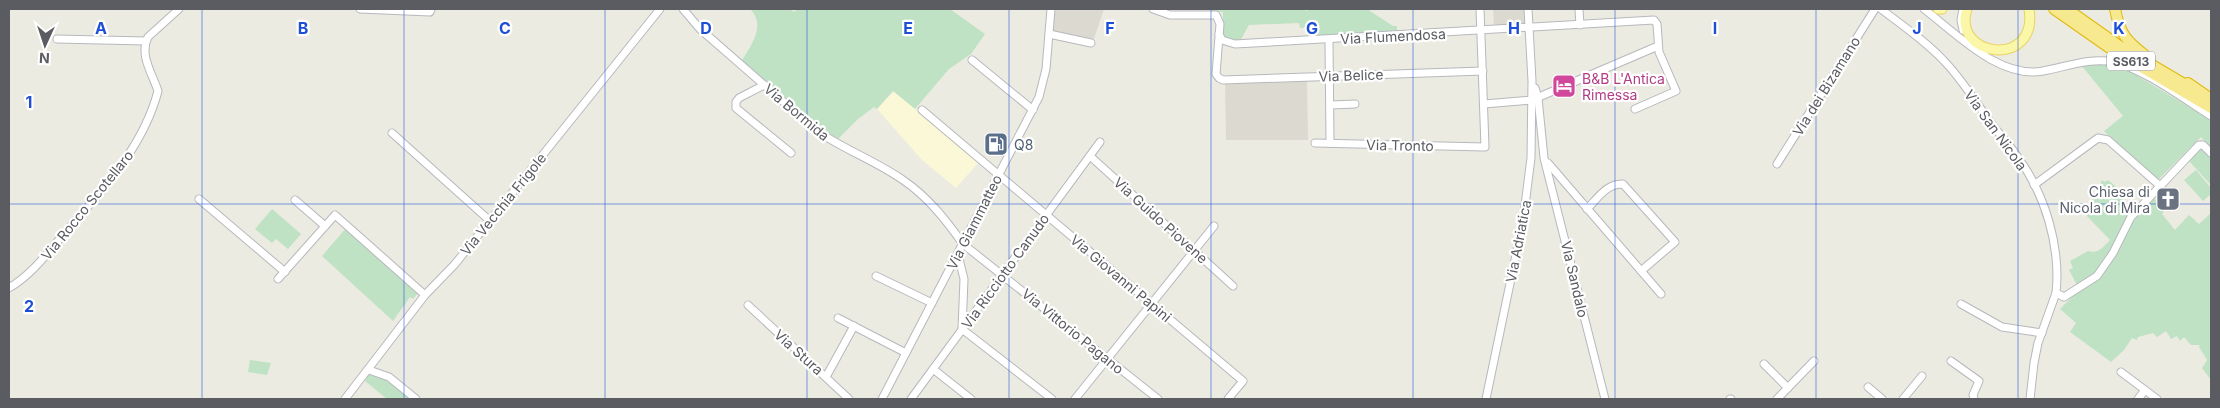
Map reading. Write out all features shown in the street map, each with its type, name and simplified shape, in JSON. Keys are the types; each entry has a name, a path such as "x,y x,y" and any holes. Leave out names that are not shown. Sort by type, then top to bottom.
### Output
{"highway":[{"name":"SS613","path":"2054,9 2114,51 2211,108"},
{"name":"SS613","path":"2067,9 2134,55 2211,100"},
{"path":"2115,9 2120,30 2126,40 2211,100"}],"main road":[{"path":"1967,9 1965,21 1970,36 1980,46 1995,51 2009,50 2022,40 2029,26 2029,9"}],"street":[{"path":"57,39 146,41 179,9"},
{"path":"360,9 430,12 431,9"},
{"name":"Via Vecchia Frigole","path":"345,399 426,295 454,264 660,9"},
{"name":"Via Bormida","path":"683,9 700,28 817,131 834,143 879,165 919,192 948,223 963,244"},
{"name":"Via Giammatteo","path":"882,399 1033,110 1043,84 1051,9"},
{"path":"1153,9 1170,15 1216,15 1219,18 1219,34"},
{"path":"1480,9 1484,104 1535,99 1658,46 1676,91 1635,109"},
{"name":"Via Adriatica","path":"1528,9 1532,81 1544,156"},
{"path":"1579,9 1580,25"},
{"name":"Via dei Bizamano","path":"1776,164 1875,9"},
{"name":"Via San Nicola","path":"1882,9 1946,63 2018,157 2034,185 2050,226 2057,276 2056,293 2034,363 2030,399"},
{"path":"1924,9 1969,44 1999,64 2028,72 2089,61 2113,62 2147,77 2211,116"},
{"path":"1963,9 1961,20 1969,44"},
{"name":"Via Flumendosa","path":"1219,34 1222,40 1235,44 1654,20 1657,24 1658,46"},
{"path":"1049,34 1091,43"},
{"name":"Via Belice","path":"1219,34 1216,74 1223,80 1483,71"},
{"path":"1329,40 1330,144"},
{"name":"Via Rocco Scotellaro","path":"9,288 34,269 92,203 124,163 145,128 154,107 158,91 144,56 146,41"},
{"path":"972,60 1033,110"},
{"path":"764,85 739,98 736,102 736,108 791,153"},
{"name":"Via Adriatica","path":"1486,399 1523,221 1531,158 1535,99"},
{"path":"1331,105 1355,104"},
{"name":"Via Tronto","path":"1315,143 1485,147 1484,104"},
{"name":"Via Giovanni Papini","path":"922,110 1243,381 1228,399"},
{"path":"392,133 489,220"},
{"path":"2034,185 2098,138 2108,140 2159,185"},
{"name":"Via Ricciotto Canudo","path":"911,399 1100,142"},
{"path":"1532,143 1660,294"},
{"path":"2056,293 2064,297 2096,276 2113,253 2131,217 2159,185 2199,145 2203,145 2211,154"},
{"name":"Via Guido Piovene","path":"1090,156 1233,286"},
{"path":"1531,158 1544,156"},
{"name":"Via Sandalo","path":"1544,156 1605,399"},
{"path":"1587,209 1610,186 1616,183 1622,184 1675,242 1642,272"},
{"path":"199,199 285,272"},
{"path":"295,200 325,226"},
{"path":"278,279 335,215 426,295"},
{"path":"1075,399 1214,226"},
{"name":"Via Vittorio Pagano","path":"963,244 1158,399"},
{"path":"958,255 964,279 962,328 1052,399"},
{"path":"876,276 932,303"},
{"path":"1961,304 2002,327 2042,333"},
{"name":"Via Stura","path":"748,305 849,399"},
{"path":"838,318 906,353"},
{"path":"826,377 854,326"},
{"path":"1777,399 1814,361"},
{"path":"1951,361 1979,381 1973,394 1974,399"},
{"path":"1764,364 1788,388"},
{"path":"933,369 971,399"},
{"path":"369,370 389,378 416,399"},
{"path":"2121,372 2157,399"},
{"path":"1903,399 1922,376"},
{"path":"1868,387 1882,399"},
{"path":"2138,399 2145,390"}],"shaded area":[{"path":"1055,9 1104,9 1094,39 1053,31"},
{"path":"1493,9 1525,9 1526,24 1494,26"},
{"path":"1307,81 1308,140 1226,140 1225,83"},
{"path":"894,91 979,162 956,188 922,160 877,109"}],"green space":[{"path":"750,9 790,9 794,12 797,9 950,9 985,34 971,54 949,69 915,109 893,91 877,109 874,107 858,119 838,139 824,130 742,60 753,41 757,28 755,15"},
{"path":"1211,9 1302,9 1307,11 1309,9 1367,9 1393,26 1397,26 1397,33 1313,37 1312,27 1300,28 1299,23 1249,25 1240,41 1229,40 1222,34 1223,12 1211,11"},
{"path":"2105,63 2126,69 2211,120 2211,148 2201,137 2158,180 2119,147 2120,145 2115,143 2104,131 2123,116 2081,65"},
{"path":"2201,149 2211,158 2211,185 2189,161"},
{"path":"2196,170 2211,188 2211,194 2203,201 2184,180"},
{"path":"2102,180 2105,182 2108,180 2120,190 2118,194 2124,200 2119,209 2130,215 2116,244 2094,275 2077,285 2069,270 2073,268 2070,261 2088,251 2098,251 2110,240 2085,214"},
{"path":"2152,197 2166,207 2162,214 2175,230 2189,215 2199,224 2211,213 2211,380 2202,368 2207,360 2199,347 2200,345 2191,345 2184,337 2180,341 2177,336 2171,339 2166,331 2157,337 2153,333 2138,337 2137,340 2132,338 2124,350 2111,362 2070,332 2076,323 2060,309 2076,293 2091,283 2133,218 2137,217"},
{"path":"272,209 301,234 288,249 276,239 272,243 255,229"},
{"path":"346,228 419,292 413,299 410,297 393,321 322,256"},
{"path":"250,360 271,363 267,375 248,372"},
{"path":"370,373 383,377 410,399 387,399 365,381"}],"place":[{"name":"B&B L'Antica Rimessa","path":"1564,86"},
{"name":"Q8","path":"996,144"},
{"name":"Chiesa di Nicola di Mira","path":"2168,199"}]}
